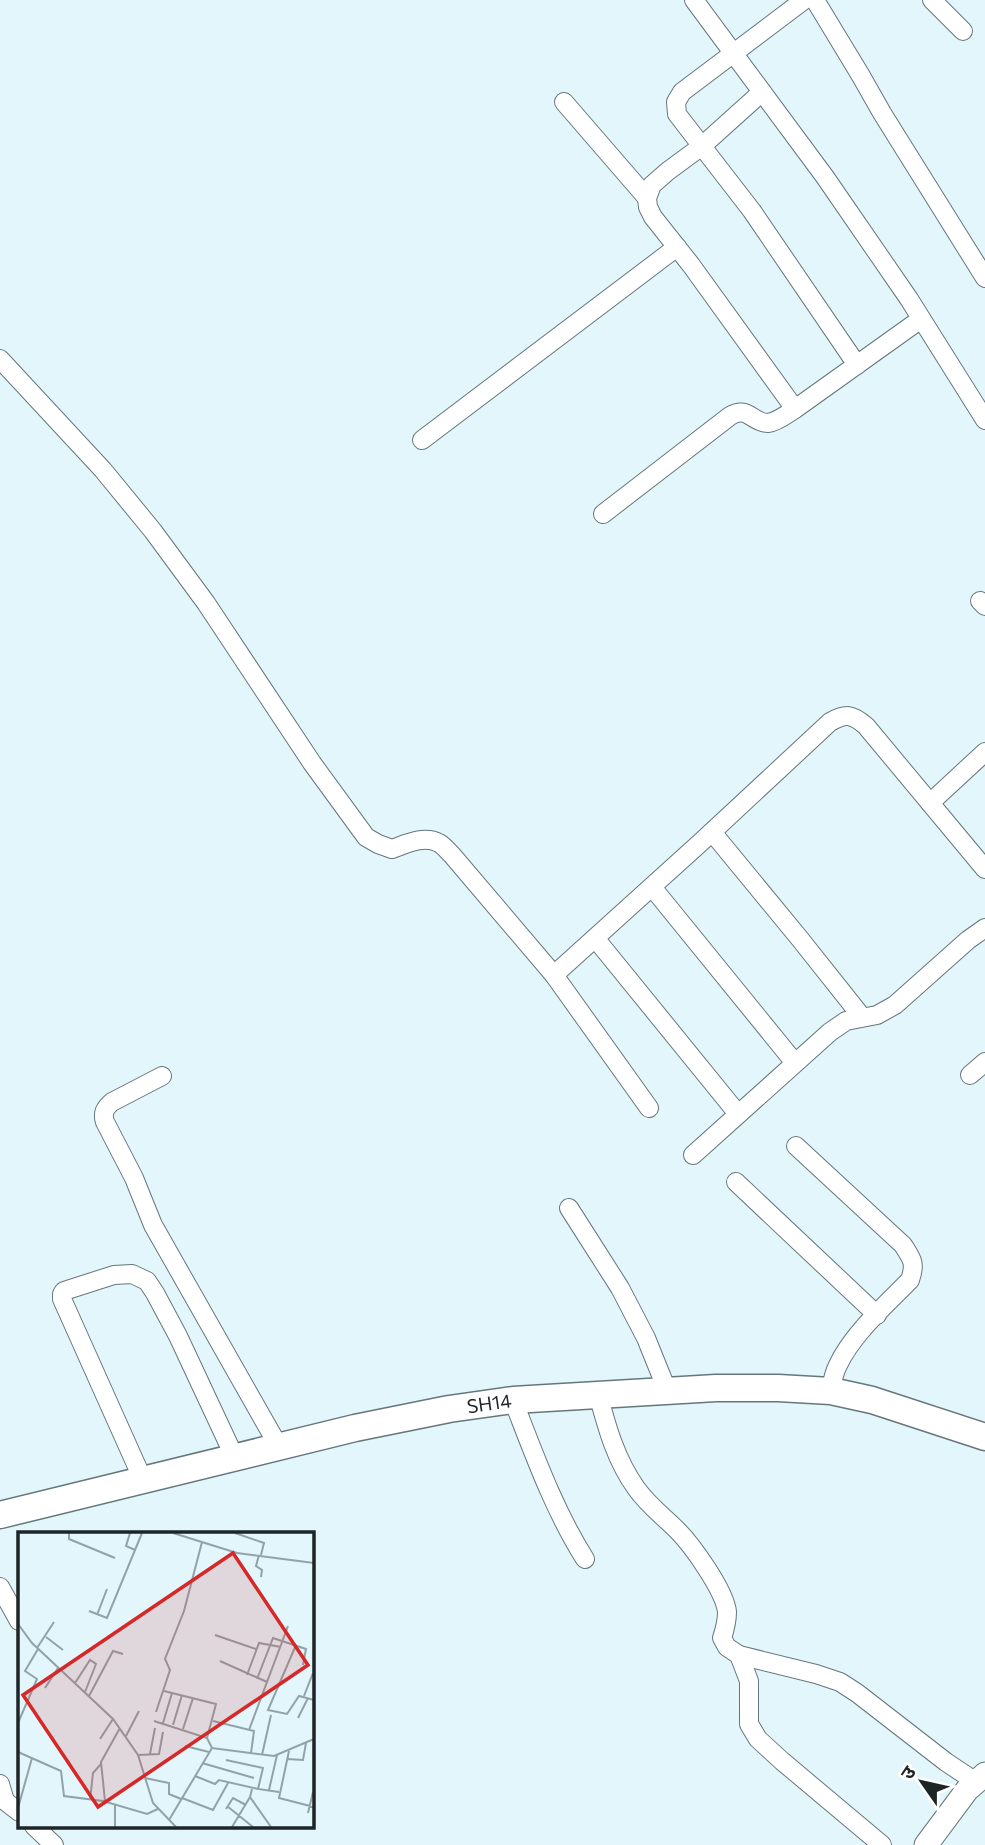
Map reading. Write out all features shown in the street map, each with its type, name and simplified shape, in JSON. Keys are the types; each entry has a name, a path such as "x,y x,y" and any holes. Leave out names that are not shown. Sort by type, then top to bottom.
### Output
{"main road":[{"name":"SH14","path":"0,1515 355,1428 436,1411 513,1400 667,1390 778,1388 831,1391 872,1400 985,1437"}],"street":[{"path":"694,0 825,177 921,318 985,420"},
{"path":"804,0 682,92 676,102 677,114 759,222 857,365"},
{"path":"815,0 985,278"},
{"path":"932,0 964,31"},
{"path":"762,92 702,146 652,185 647,198 653,217 795,409"},
{"path":"564,102 647,198"},
{"path":"422,440 677,247"},
{"path":"603,514 737,412 747,413 769,423 778,419 921,318"},
{"path":"0,359 103,470 153,531 206,603 312,763 366,836 392,849 426,839 439,843 452,855 554,975 649,1108"},
{"path":"554,975 830,722 841,716 854,716 866,726 985,869"},
{"path":"930,803 985,752"},
{"path":"712,832 862,1017"},
{"path":"652,887 795,1063"},
{"path":"693,1155 830,1032 846,1021 877,1015 895,1005 985,928"},
{"path":"595,938 738,1114"},
{"path":"970,1076 985,1062"},
{"path":"162,1076 112,1102 106,1107 104,1122 134,1178 153,1225 279,1447"},
{"path":"796,1146 903,1245 913,1260 914,1270 910,1280 857,1336 843,1355 836,1368 831,1391"},
{"path":"736,1182 877,1315"},
{"path":"569,1209 621,1288 646,1338 667,1390"},
{"path":"143,1480 62,1299 64,1291 114,1275 132,1274 147,1281 155,1293 235,1458"},
{"path":"598,1394 615,1451 636,1488 701,1559 722,1595 727,1609 722,1638 726,1647 739,1655 840,1682 857,1692 946,1762 981,1778 967,1790 926,1845"},
{"path":"513,1400 557,1508 584,1559"},
{"path":"0,1587 18,1619"},
{"path":"739,1655 749,1681 748,1724 758,1739 882,1845"},
{"path":"0,1784 5,1801 18,1811"},
{"path":"36,1828 54,1845"}]}
